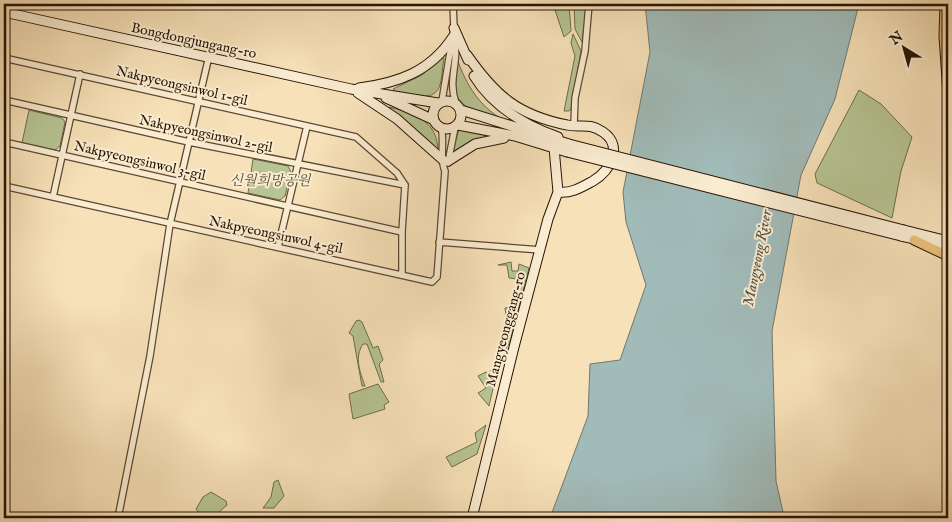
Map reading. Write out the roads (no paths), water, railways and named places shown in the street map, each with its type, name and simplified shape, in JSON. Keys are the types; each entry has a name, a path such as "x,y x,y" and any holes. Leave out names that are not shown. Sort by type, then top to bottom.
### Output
{"main road":[{"path":"945,4 948,94"},
{"path":"914,240 948,256"}],"street":[{"path":"437,124 433,111 440,102 453,37 452,4"},
{"path":"561,143 572,125 584,53 589,4"},
{"name":"Bongdongjungang-ro","path":"4,12 378,95 440,102 458,106 561,143"},
{"path":"454,28 475,78 501,108 561,143 902,233 948,241"},
{"path":"351,89 392,83 412,75 436,59 453,37"},
{"path":"453,37 456,47 452,79 461,120 456,126"},
{"path":"118,518 150,356 170,224 209,56"},
{"path":"467,56 496,93 530,113 561,143"},
{"name":"Nakpyeongsinwol 1-gil","path":"4,58 356,136 397,174 405,185"},
{"path":"53,197 80,74"},
{"path":"351,89 397,120 445,161 482,141 515,136"},
{"name":"Bongdongjungang-ro","path":"378,95 437,124 561,143"},
{"name":"Nakpyeongsinwol 2-gil","path":"4,100 297,165 405,185"},
{"path":"530,113 572,125 586,124 604,132 613,145 613,158 607,171 593,181 572,191 558,192"},
{"name":"Nakpyeongsinwol 4-gil","path":"4,186 432,282 435,281 445,171 444,141 437,124"},
{"path":"278,247 307,126"},
{"name":"Nakpyeongsinwol 4-gil","path":"445,161 456,126"},
{"name":"Nakpyeongsinwol 3-gil","path":"4,142 402,232"},
{"name":"Mangyeonggang-ro","path":"472,518 514,347 548,219 558,192 561,143"},
{"path":"402,275 405,185"},
{"path":"902,233 914,240 948,246"},
{"path":"439,242 541,250"}],"water":[{"name":"Mangyeong River","path":"645,4 859,4 835,99 801,175 772,331 776,481 783,512 781,518 550,518 588,416 590,364 620,360 646,285 626,222 623,192 650,52"}],"park label":[{"name":"신월희망공원","path":"270,180"}]}
